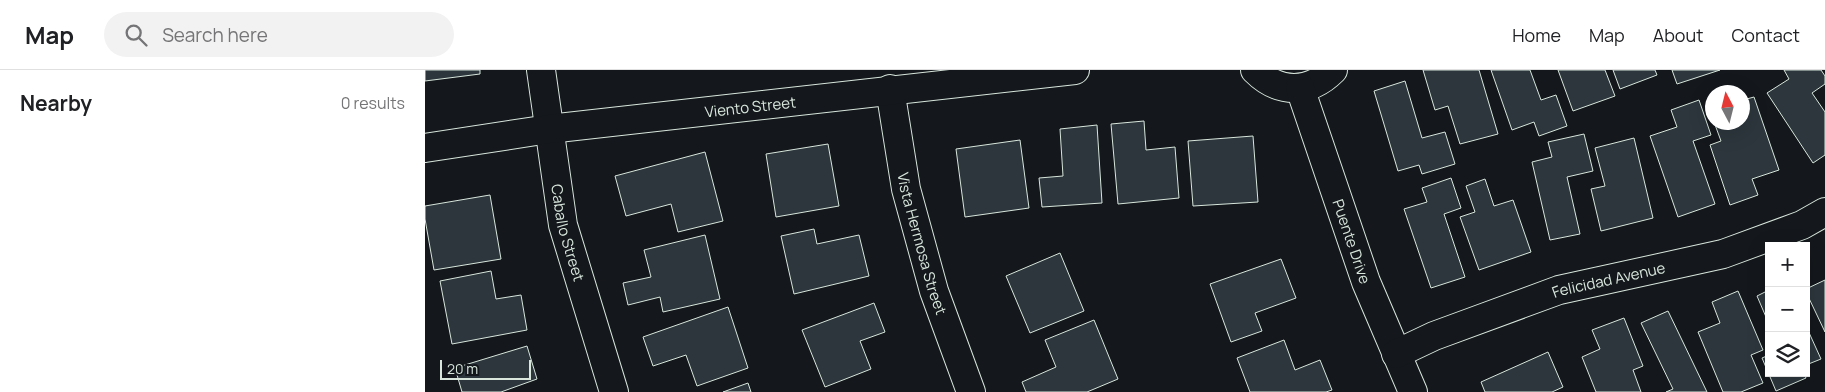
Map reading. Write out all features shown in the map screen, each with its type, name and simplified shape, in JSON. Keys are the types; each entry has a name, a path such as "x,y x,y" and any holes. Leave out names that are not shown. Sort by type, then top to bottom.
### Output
{"street":[{"name":"Caballo Street","path":"541,70 563,225 614,392"},
{"name":"Viento Street","path":"425,148 549,129 1075,70"},
{"path":"1255,70 1275,85 1300,88 1313,85 1333,70"},
{"name":"Puente Drive","path":"1300,88 1366,282 1413,392"},
{"name":"Vista Hermosa Street","path":"890,90 906,189 934,291 971,392"},
{"name":"Felicidad Avenue","path":"1396,354 1434,336 1559,290 1723,254 1802,225 1825,212"}],"building":[{"path":"425,70 480,70 480,74 425,81"},
{"path":"1423,70 1479,70 1498,134 1460,144 1448,106 1435,110"},
{"path":"1491,70 1530,70 1541,100 1556,95 1567,126 1539,136 1534,122 1512,130"},
{"path":"1558,70 1605,70 1615,96 1573,111"},
{"path":"1613,70 1655,70 1657,75 1620,89"},
{"path":"1672,70 1720,70 1677,84"},
{"path":"1784,70 1821,70 1825,76 1825,84 1812,93 1825,112 1825,155 1813,163 1767,93 1789,79"},
{"path":"1405,81 1422,138 1445,132 1455,164 1422,174 1419,165 1398,171 1374,91"},
{"path":"1754,97 1779,170 1752,179 1758,195 1730,205 1710,145 1721,141 1717,130 1750,130 1750,98"},
{"path":"1699,100 1705,118 1705,130 1709,130 1711,135 1693,141 1715,204 1678,217 1650,136 1677,127 1671,110"},
{"path":"1144,121 1146,150 1175,147 1179,198 1118,204 1111,124"},
{"path":"1097,125 1102,203 1042,207 1039,178 1063,176 1060,129"},
{"path":"1584,134 1593,171 1567,177 1580,234 1550,240 1532,162 1552,157 1548,142"},
{"path":"1253,136 1258,202 1193,206 1188,141"},
{"path":"1634,138 1653,218 1601,231 1591,189 1605,186 1595,148"},
{"path":"1020,140 1029,208 965,217 956,149"},
{"path":"828,144 839,206 776,217 766,154"},
{"path":"705,152 723,221 678,232 671,204 626,216 615,176"},
{"path":"1451,178 1461,208 1444,214 1465,277 1431,288 1404,209 1427,202 1422,188"},
{"path":"1485,179 1494,206 1513,200 1531,252 1479,270 1460,217 1475,212 1466,186"},
{"path":"490,195 501,259 434,270 425,219 425,206"},
{"path":"814,229 817,244 859,235 869,276 794,294 781,236"},
{"path":"705,235 720,299 663,312 660,297 628,305 623,283 651,277 644,250"},
{"path":"1060,253 1084,311 1030,333 1006,276"},
{"path":"1281,259 1296,298 1255,313 1262,331 1231,342 1210,284"},
{"path":"491,271 496,299 521,295 527,330 452,344 440,281"},
{"path":"1825,280 1825,332 1810,300 1810,287"},
{"path":"1738,291 1763,350 1751,355 1763,383 1741,392 1723,392 1698,332 1720,323 1712,302"},
{"path":"1765,292 1765,315 1757,296"},
{"path":"874,303 885,332 860,341 871,369 825,387 802,330"},
{"path":"728,307 748,368 697,386 686,355 653,366 643,337"},
{"path":"1668,311 1707,392 1666,392 1673,389 1641,323"},
{"path":"1624,318 1643,366 1633,370 1641,392 1596,392 1582,357 1600,349 1592,330"},
{"path":"1094,320 1118,379 1087,392 1026,392 1022,382 1056,367 1045,340"},
{"path":"1810,335 1821,359 1810,363"},
{"path":"1284,340 1295,370 1320,360 1332,390 1326,392 1250,392 1237,358"},
{"path":"527,346 537,379 501,392 462,392 455,368"},
{"path":"1548,352 1563,387 1552,392 1485,392 1481,382"},
{"path":"1770,377 1806,377 1806,378 1776,391"},
{"path":"748,383 751,392 723,392"}]}
